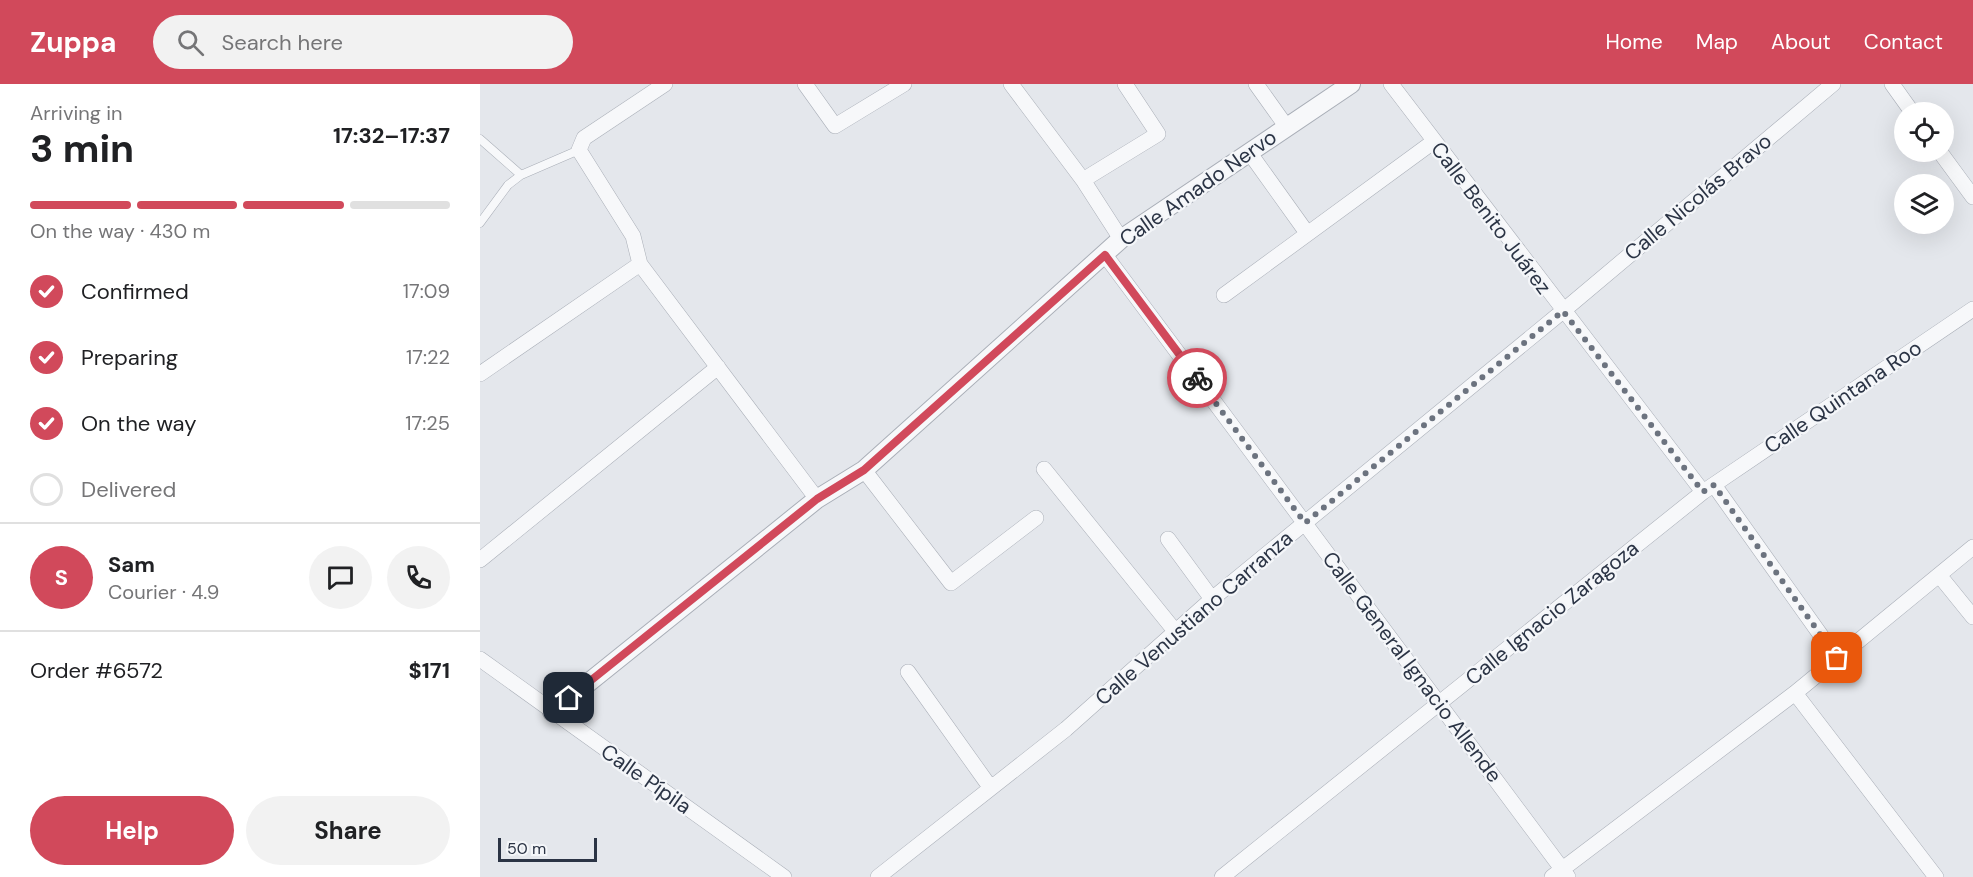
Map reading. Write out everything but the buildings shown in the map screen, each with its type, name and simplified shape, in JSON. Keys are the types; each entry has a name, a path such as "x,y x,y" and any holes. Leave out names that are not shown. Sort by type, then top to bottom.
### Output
{"street":[{"path":"665,84 584,138 579,150 633,236 640,264 817,499"},
{"path":"805,84 835,126 904,84"},
{"path":"1011,84 1083,180 1121,239"},
{"path":"1083,180 1158,134 1125,84"},
{"path":"1256,84 1286,126"},
{"name":"Calle Amado Nervo","path":"552,712 817,499 864,470 1121,239 1351,84"},
{"name":"Calle Benito Juárez","path":"1392,84 1433,142 1563,311 1708,488 1837,658"},
{"name":"Calle Nicolás Bravo","path":"1563,311 1833,84"},
{"path":"1892,84 1905,102"},
{"path":"1224,295 1433,142"},
{"path":"1248,152 1307,233"},
{"path":"1947,162 1973,197"},
{"name":"Calle General Ignacio Allende","path":"1105,255 1439,704 1561,874"},
{"path":"480,374 640,264"},
{"name":"Calle Quintana Roo","path":"1708,488 1973,309"},
{"name":"Calle Venustiano Carranza","path":"878,877 1066,729 1212,599 1563,311"},
{"path":"480,560 718,367"},
{"path":"864,470 951,583 1036,518"},
{"path":"1044,470 1175,631"},
{"name":"Calle Ignacio Zaragoza","path":"1222,877 1708,488"},
{"path":"1168,539 1212,599"},
{"path":"1561,874 1795,693 1973,548"},
{"path":"1939,575 1973,617"},
{"name":"Calle Pípila","path":"480,659 784,877"},
{"path":"908,672 990,787"},
{"path":"1795,693 1936,877"}],"lane":[{"path":"480,139 521,175"},
{"path":"480,223 508,185 521,175 579,150"}],"way so far":[{"path":"1197,378 1305,523 1563,311 1703,492 1714,485 1837,658"}],"route":[{"path":"569,698 817,499 864,470 1105,255 1197,378"}]}
